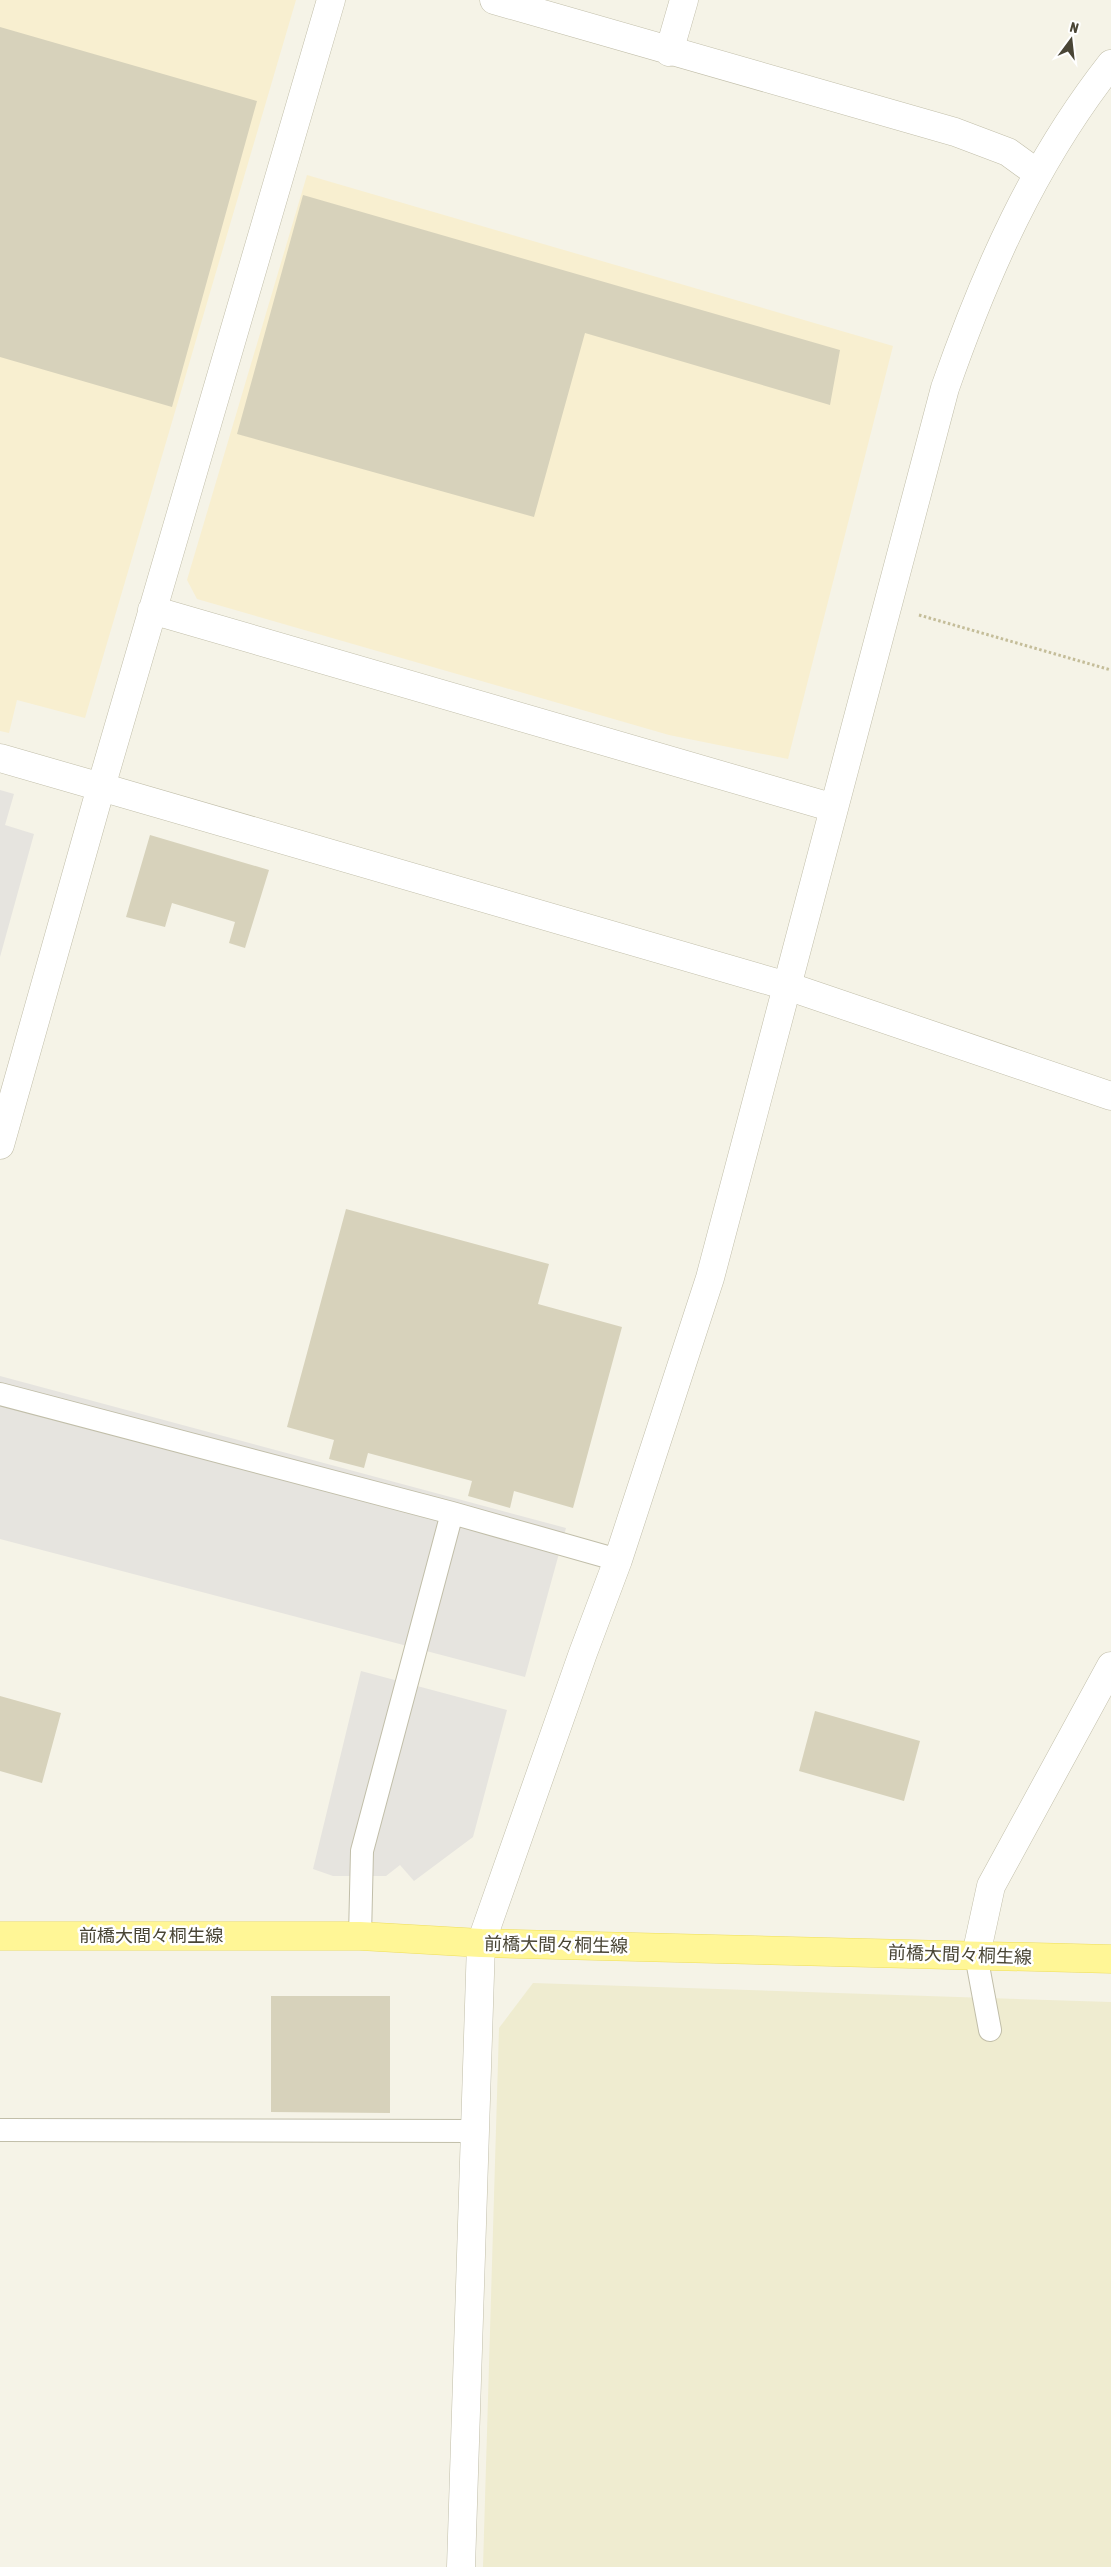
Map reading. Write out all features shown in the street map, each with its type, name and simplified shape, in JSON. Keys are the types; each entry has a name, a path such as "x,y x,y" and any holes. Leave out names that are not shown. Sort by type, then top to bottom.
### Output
{"main road":[{"name":"前橋大間々桐生線","path":"0,1936 360,1936 481,1943 1111,1960"}],"street":[{"path":"0,1145 152,610 331,0"},
{"path":"494,0 989,143 1008,152 1037,173"},
{"path":"669,52 684,0"},
{"path":"461,2567 481,1943 583,1653 618,1560 710,1278 948,379 1001,242 1037,173 1073,114 1111,64"},
{"path":"152,610 834,808"},
{"path":"0,758 787,986 1111,1096"},
{"path":"976,1955 991,1886 1111,1666"}],"lane":[{"path":"0,1394 452,1513 618,1560"},
{"path":"360,1936 362,1851 452,1513"},
{"path":"976,1955 990,2030"},
{"path":"0,2130 475,2131"}],"path":[{"path":"889,606 1111,670"}],"shaded area":[{"path":"0,0 296,0 85,718 17,700 9,733 0,731"},
{"path":"307,175 893,346 788,759 669,735 197,599 187,580"},
{"path":"0,790 14,794 5,825 34,834 0,957"},
{"path":"0,1376 566,1528 525,1677 0,1539"},
{"path":"361,1671 507,1710 473,1837 414,1881 400,1865 386,1876 333,1876 313,1869"},
{"path":"533,1983 1111,2002 1111,2567 483,2567 499,2028"}],"building":[{"path":"0,27 257,101 172,407 0,357"},
{"path":"303,195 840,350 830,405 585,333 534,517 237,434"},
{"path":"150,835 269,870 245,948 229,943 235,922 172,903 165,927 126,917"},
{"path":"346,1209 549,1264 538,1304 622,1327 573,1508 514,1491 510,1508 468,1496 472,1481 368,1453 364,1468 329,1459 334,1440 287,1427"},
{"path":"0,1696 61,1713 42,1783 0,1771"},
{"path":"815,1711 920,1741 904,1801 799,1771"},
{"path":"271,1996 390,1996 390,2113 271,2112"}]}
